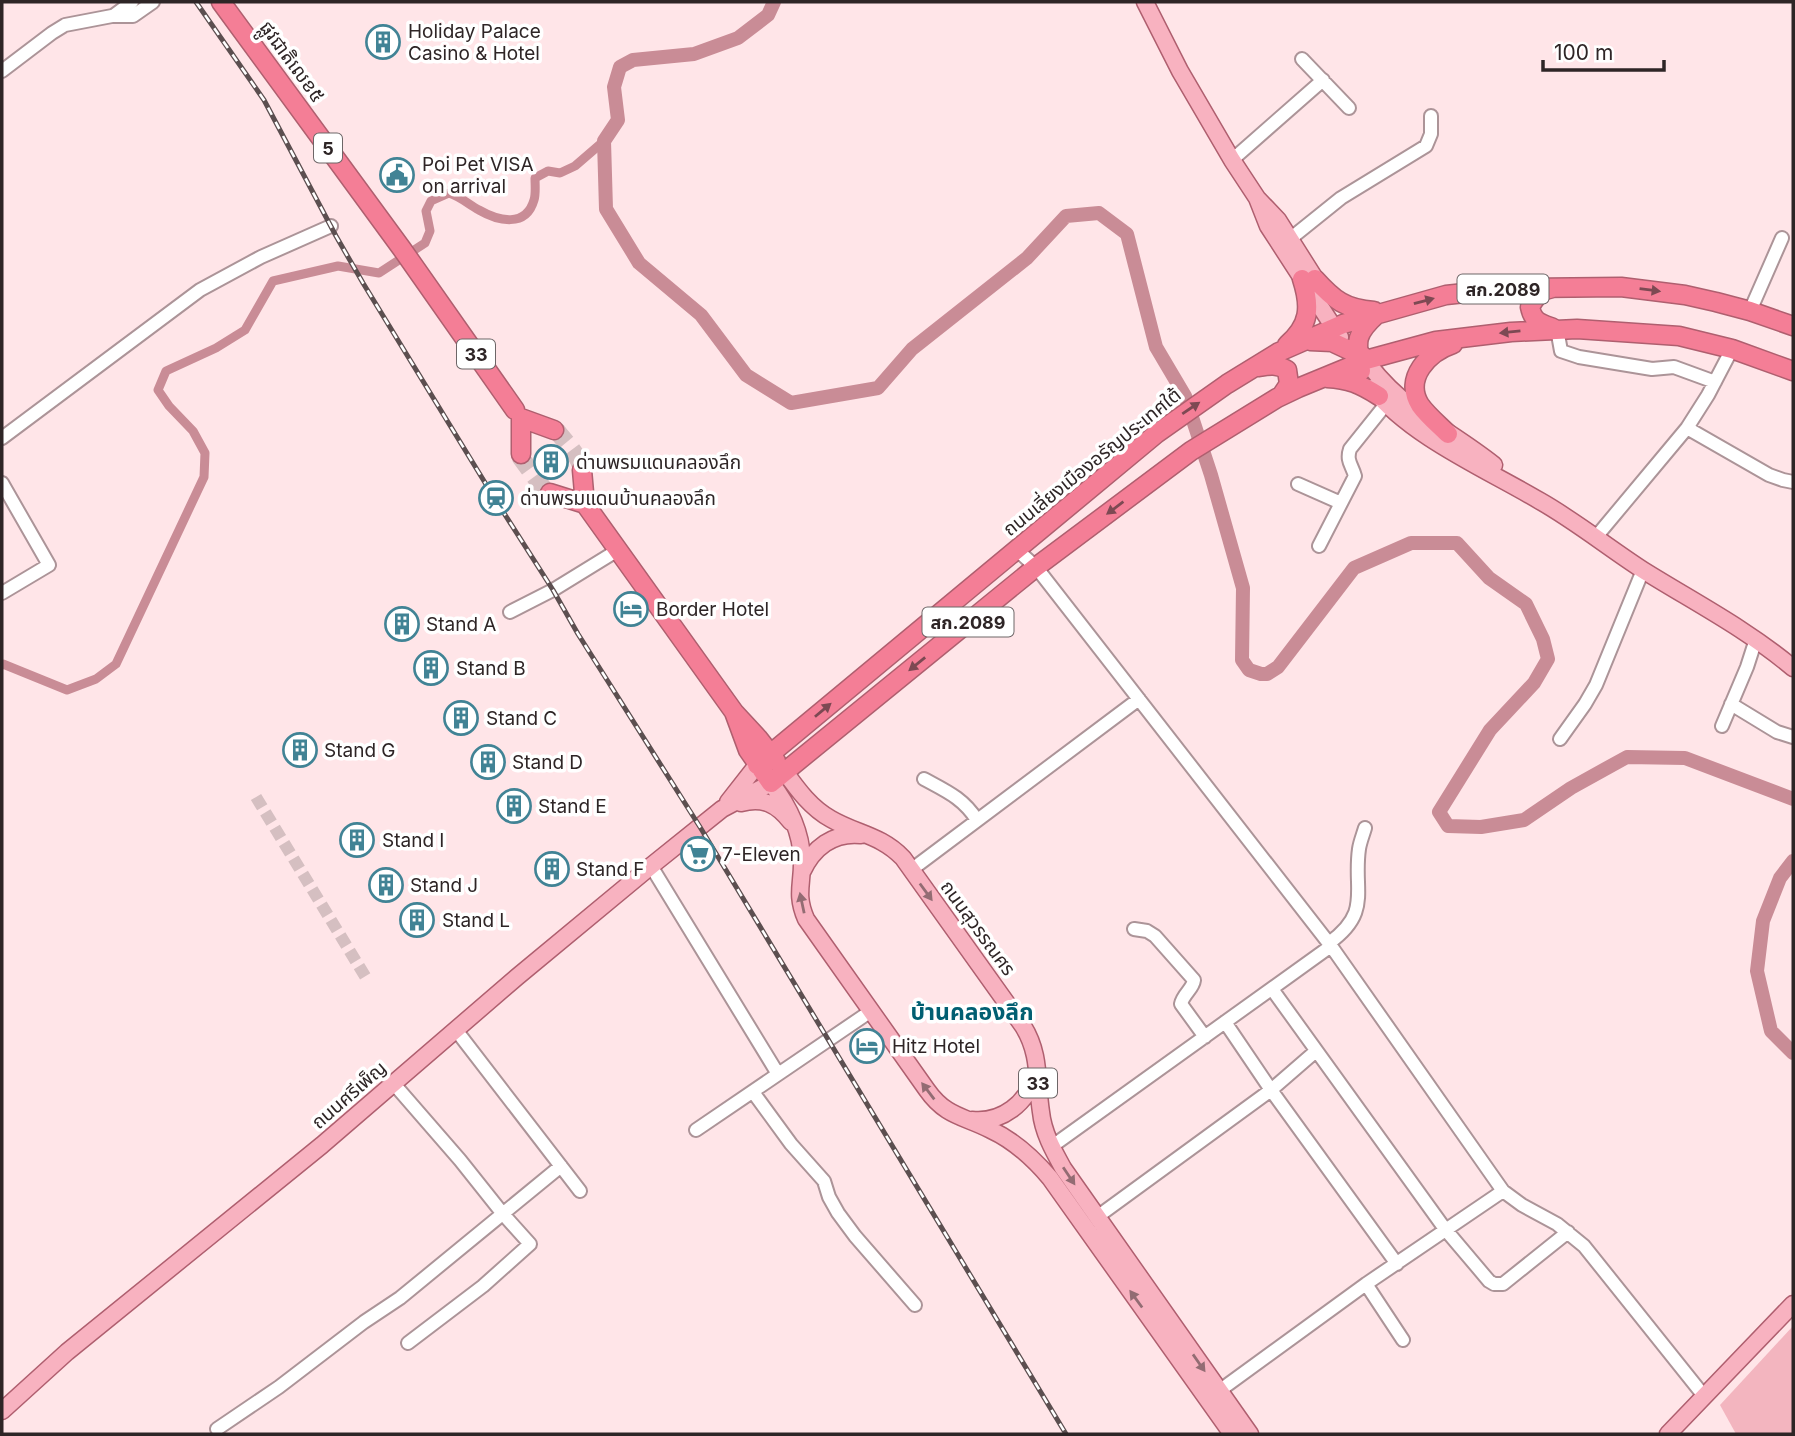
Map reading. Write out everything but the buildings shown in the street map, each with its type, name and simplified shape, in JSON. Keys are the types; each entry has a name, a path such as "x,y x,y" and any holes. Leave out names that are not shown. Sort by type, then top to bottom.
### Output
{"highway":[{"name":"ផ្លូវជាតិលេខ៥","path":"220,2 438,298"},
{"path":"1308,279 1348,307 1381,313"},
{"path":"1279,352 1294,339 1307,316 1308,279"},
{"path":"1557,329 1540,323 1532,316 1530,307 1535,297 1544,290 1558,286"},
{"name":"ถนนเลี่ยงเมืองอรัญประเทศใต้","path":"778,777 1036,567 1191,451 1281,397 1328,375 1381,313 1446,295 1512,288 1620,287 1685,295 1750,311 1793,326"},
{"name":"33","path":"438,298 515,410"},
{"path":"1352,349 1365,325 1381,313"},
{"name":"ถนนเลี่ยงเมืองอรัญประเทศใต้","path":"764,760 1156,434 1227,384 1279,352 1306,341 1352,349 1393,352 1436,341 1476,336 1557,329 1624,331 1679,336 1732,349 1793,371"},
{"path":"1448,434 1420,404 1416,380 1426,359 1448,346 1476,336"},
{"path":"1252,369 1279,365 1287,370 1289,384 1281,397"},
{"path":"1328,375 1356,382 1382,400"},
{"path":"521,454 521,418 554,430"},
{"path":"550,493 585,504 582,470"},
{"name":"ถนนสุวรรณศร","path":"585,504 778,777"}],"main road":[{"path":"1145,2 1232,160 1257,198 1278,220 1308,279"},
{"path":"1257,198 1268,226 1308,279 1382,400 1452,452 1542,502 1643,570 1756,639 1793,668"},
{"path":"1352,349 1397,396 1428,421 1489,460 1542,502"},
{"name":"ถนนศรีเพ็ญ","path":"722,809 764,760"},
{"name":"ถนนศรีเพ็ญ","path":"2,1412 67,1352 322,1146 651,866 722,809 778,777"},
{"name":"ถนนสุวรรณศร","path":"778,777 782,797 798,831 802,858 799,896 806,919 939,1105 1010,1140 1032,1158 1050,1178 1233,1434"},
{"name":"ถนนสุวรรณศร","path":"778,777 831,820 880,839 892,847 911,870 1031,1040 1037,1062 1041,1114 1051,1147 1063,1168 1250,1434"},
{"path":"722,809 755,799 771,804 783,813 798,831"},
{"path":"801,874 808,860 822,844 839,836 868,835"},
{"path":"967,1119 997,1118 1013,1109 1025,1098 1031,1087 1037,1062"},
{"path":"1668,1434 1793,1304"}],"street":[{"path":"112,16 132,2"},
{"path":"2,71 65,25 112,16 133,16 153,2"},
{"path":"1302,60 1349,108"},
{"path":"1232,160 1323,80"},
{"path":"1290,239 1341,198 1426,146 1431,134 1431,116"},
{"path":"2,438 201,290 261,257 331,226"},
{"path":"1750,311 1782,238"},
{"path":"1557,329 1561,352 1651,369 1674,367 1715,382"},
{"path":"1596,537 1687,428 1732,349"},
{"path":"1319,546 1355,476 1348,463 1350,449 1382,400"},
{"path":"1687,428 1769,475 1793,481"},
{"path":"2,483 48,565 2,593"},
{"path":"1298,484 1341,503"},
{"path":"510,612 553,590 618,550"},
{"path":"1017,550 1036,567 1330,945 1503,1191 1568,1232 1584,1247 1704,1396"},
{"path":"1560,739 1596,685 1643,570"},
{"path":"1722,726 1756,639"},
{"path":"911,870 1139,699"},
{"path":"1731,704 1777,732 1793,737"},
{"path":"924,779 960,799 976,820"},
{"path":"1051,1147 1330,945 1350,922 1357,909 1358,863 1365,828"},
{"path":"651,866 778,1074"},
{"path":"1134,929 1147,931 1155,936 1194,980 1181,1004 1205,1037"},
{"path":"1272,989 1446,1229 1489,1281 1503,1284 1568,1232"},
{"path":"696,1130 871,1011"},
{"path":"1225,1022 1396,1264"},
{"path":"456,1030 580,1191"},
{"path":"1097,1217 1271,1090 1316,1051"},
{"path":"394,1084 530,1244 483,1286 408,1343"},
{"path":"753,1092 791,1144 824,1181 838,1213 855,1236 915,1305"},
{"path":"217,1429 279,1388 304,1366 400,1298 561,1166"},
{"path":"1219,1391 1366,1284 1503,1191"},
{"path":"1366,1284 1403,1340"}],"shaded area":[{"path":"1793,1326 1793,1434 1736,1434 1720,1405"}],"waterway":[{"path":"774,2 768,15 738,38 694,54 633,60 620,67 614,87 618,120 604,141 606,209 639,263 701,315 746,375 791,403 878,388 912,349 1027,258 1066,216 1099,213 1127,234 1156,347 1185,396 1211,475 1243,588 1242,660 1249,670 1267,674 1278,667 1354,568 1411,543 1457,543 1489,578 1526,604 1543,639 1548,659 1534,683 1490,730 1439,812 1448,826 1481,827 1524,820 1571,788 1627,757 1685,758 1793,799"},
{"path":"2,665 67,690 96,679 116,664 204,477 205,453 193,431 158,390 166,371 216,348 245,330 273,281 338,266 379,273 425,243 430,231 426,211 431,201 449,193 494,217 511,220 518,218 525,215 534,200 535,178 548,171 560,173 575,166 604,141"},
{"path":"1793,861 1780,878 1763,921 1757,971 1771,1031 1793,1053"}],"tunnel":[{"path":"554,430 575,454 582,470"},
{"path":"521,454 521,458 546,492 550,493"},
{"path":"256,797 368,981"}],"railway":[{"path":"196,2 264,100 363,283 700,827 1066,1434"}],"place":[{"name":"Holiday Palace Casino & Hotel","path":"383,42"},
{"name":"Poi Pet VISA on arrival","path":"397,175"},
{"name":"ด่านพรมแดนคลองลึก","path":"551,462"},
{"name":"ด่านพรมแดนบ้านคลองลึก","path":"496,498"},
{"name":"Border Hotel","path":"631,609"},
{"name":"Stand A","path":"402,624"},
{"name":"Stand B","path":"431,668"},
{"name":"Stand C","path":"461,718"},
{"name":"Stand G","path":"300,750"},
{"name":"Stand D","path":"488,762"},
{"name":"Stand E","path":"514,806"},
{"name":"Stand I","path":"357,840"},
{"name":"7-Eleven","path":"698,854"},
{"name":"Stand F","path":"552,869"},
{"name":"Stand J","path":"386,885"},
{"name":"Stand L","path":"417,920"},
{"name":"Hitz Hotel","path":"867,1046"}],"district":[{"name":"บ้านคลองลึก","path":"972,1012"}]}
